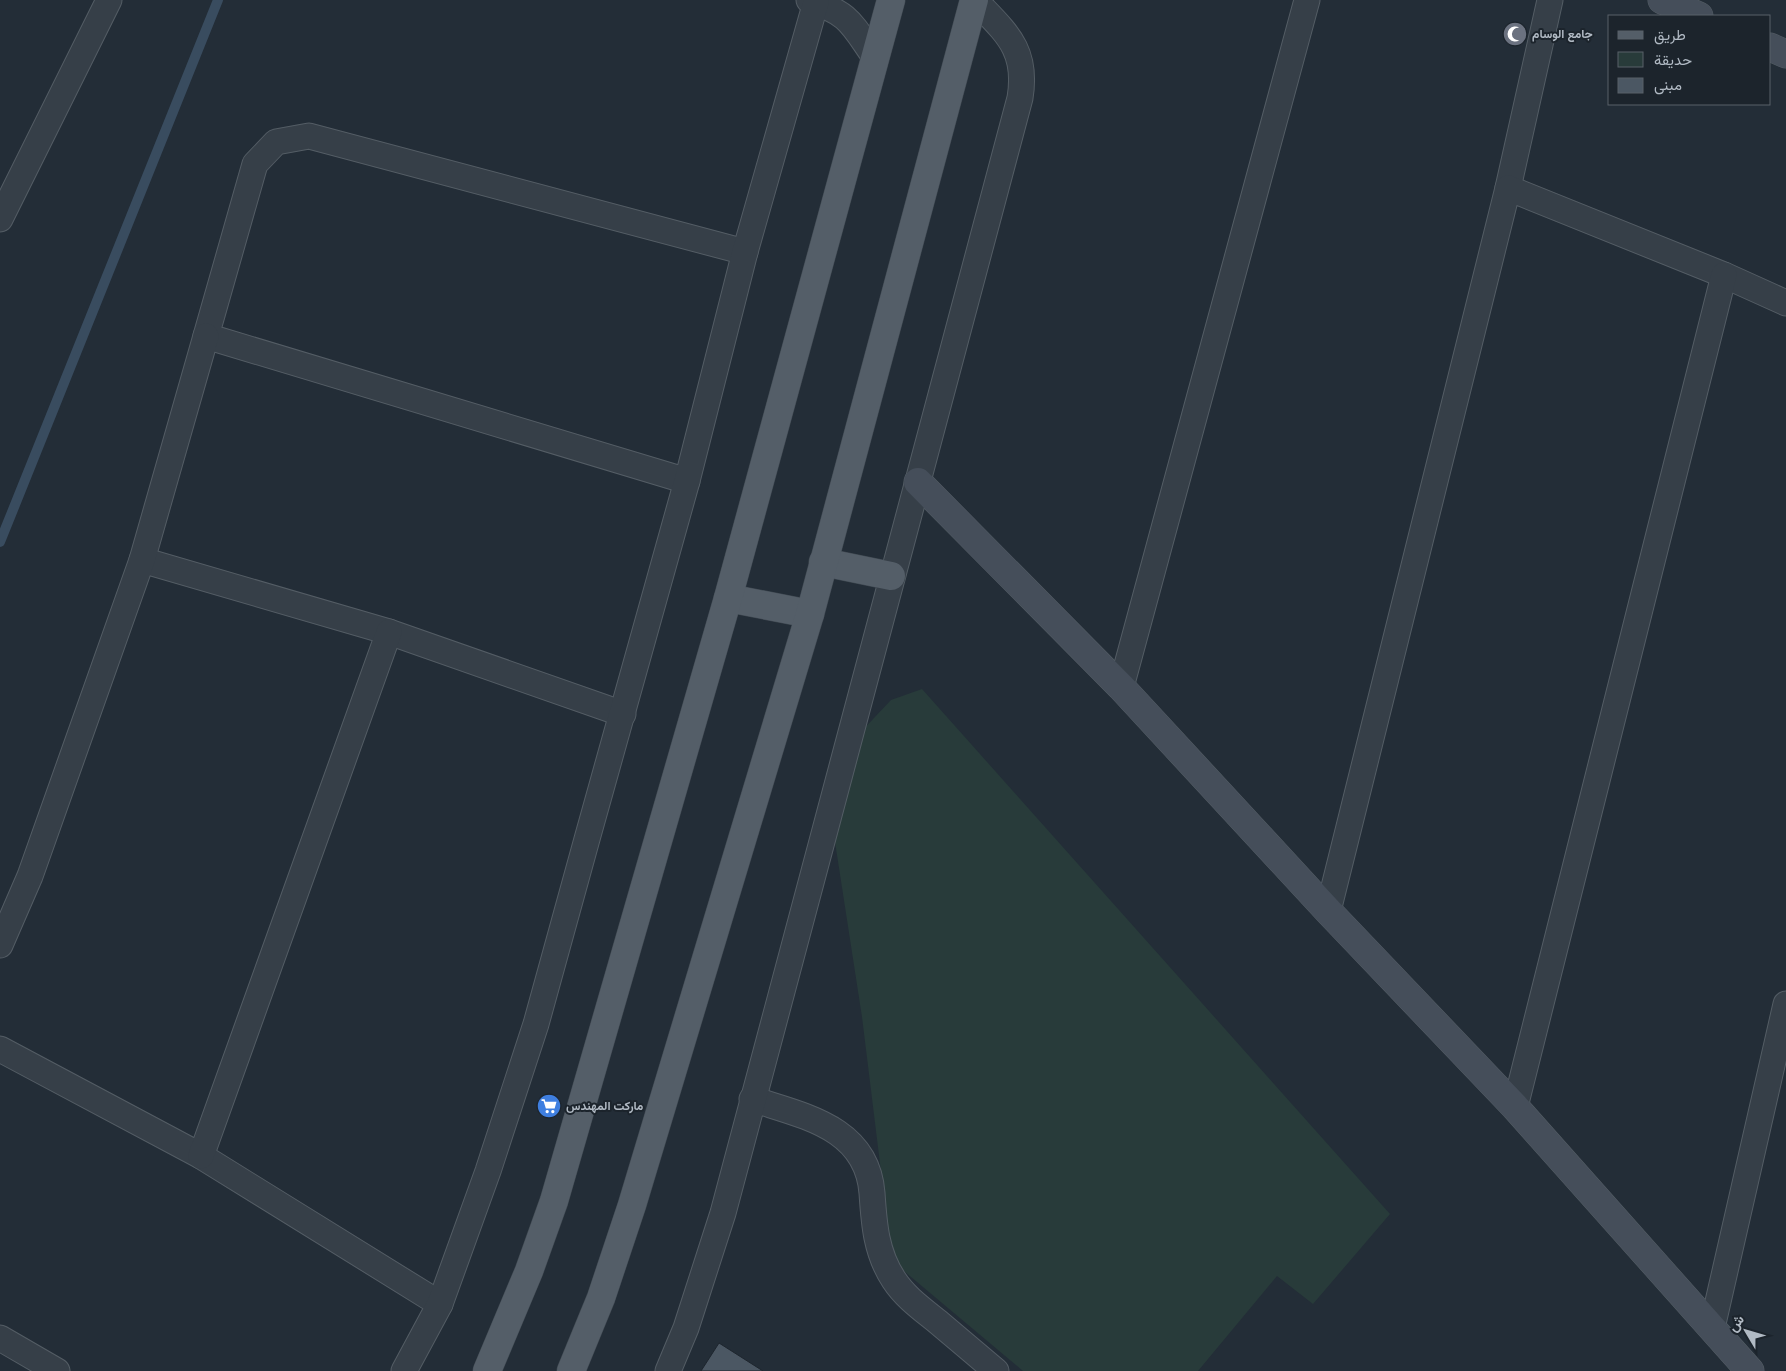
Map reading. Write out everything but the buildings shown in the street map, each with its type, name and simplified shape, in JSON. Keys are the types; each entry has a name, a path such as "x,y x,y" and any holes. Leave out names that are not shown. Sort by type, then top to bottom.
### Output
{"main road":[{"path":"487,1371 529,1271 554,1202 728,598 874,56 891,0"},
{"path":"571,1371 601,1298 632,1205 810,614 974,0"},
{"path":"823,562 891,576"},
{"path":"728,598 810,614"}],"street":[{"path":"0,219 109,0"},
{"path":"668,1371 686,1328 722,1213 1017,108 1023,80 1021,62 1014,45 1004,30 974,0"},
{"path":"1121,686 1307,0"},
{"path":"1328,911 1508,188 1550,0"},
{"path":"1662,0 1697,15"},
{"path":"404,1371 440,1304 488,1171 536,1024 687,481 744,252 812,1 838,12 848,19 874,56"},
{"path":"1771,47 1786,54"},
{"path":"0,945 30,876 142,560 255,164 276,142 310,136 744,252"},
{"path":"1508,188 1724,275 1786,303"},
{"path":"1515,1107 1724,275"},
{"path":"206,336 687,481"},
{"path":"918,482 1121,686 1328,911 1515,1107 1750,1371"},
{"path":"142,560 388,632 623,714"},
{"path":"201,1156 388,632"},
{"path":"1712,1328 1786,1004"},
{"path":"0,1049 201,1156 440,1304"},
{"path":"752,1100 827,1125 841,1134 853,1146 862,1159 868,1174 872,1191 874,1227 878,1246 894,1280 921,1308 996,1371"},
{"path":"3,1346 57,1371"}],"green space":[{"path":"922,689 1390,1214 1313,1304 1277,1276 1198,1371 1023,1371 892,1261 862,1017 835,842 858,735 891,700"}],"waterway":[{"path":"0,542 218,0"}],"place":[{"name":"جامع الوسام","path":"1515,34"},
{"name":"ماركت المهندس","path":"549,1106"}]}
